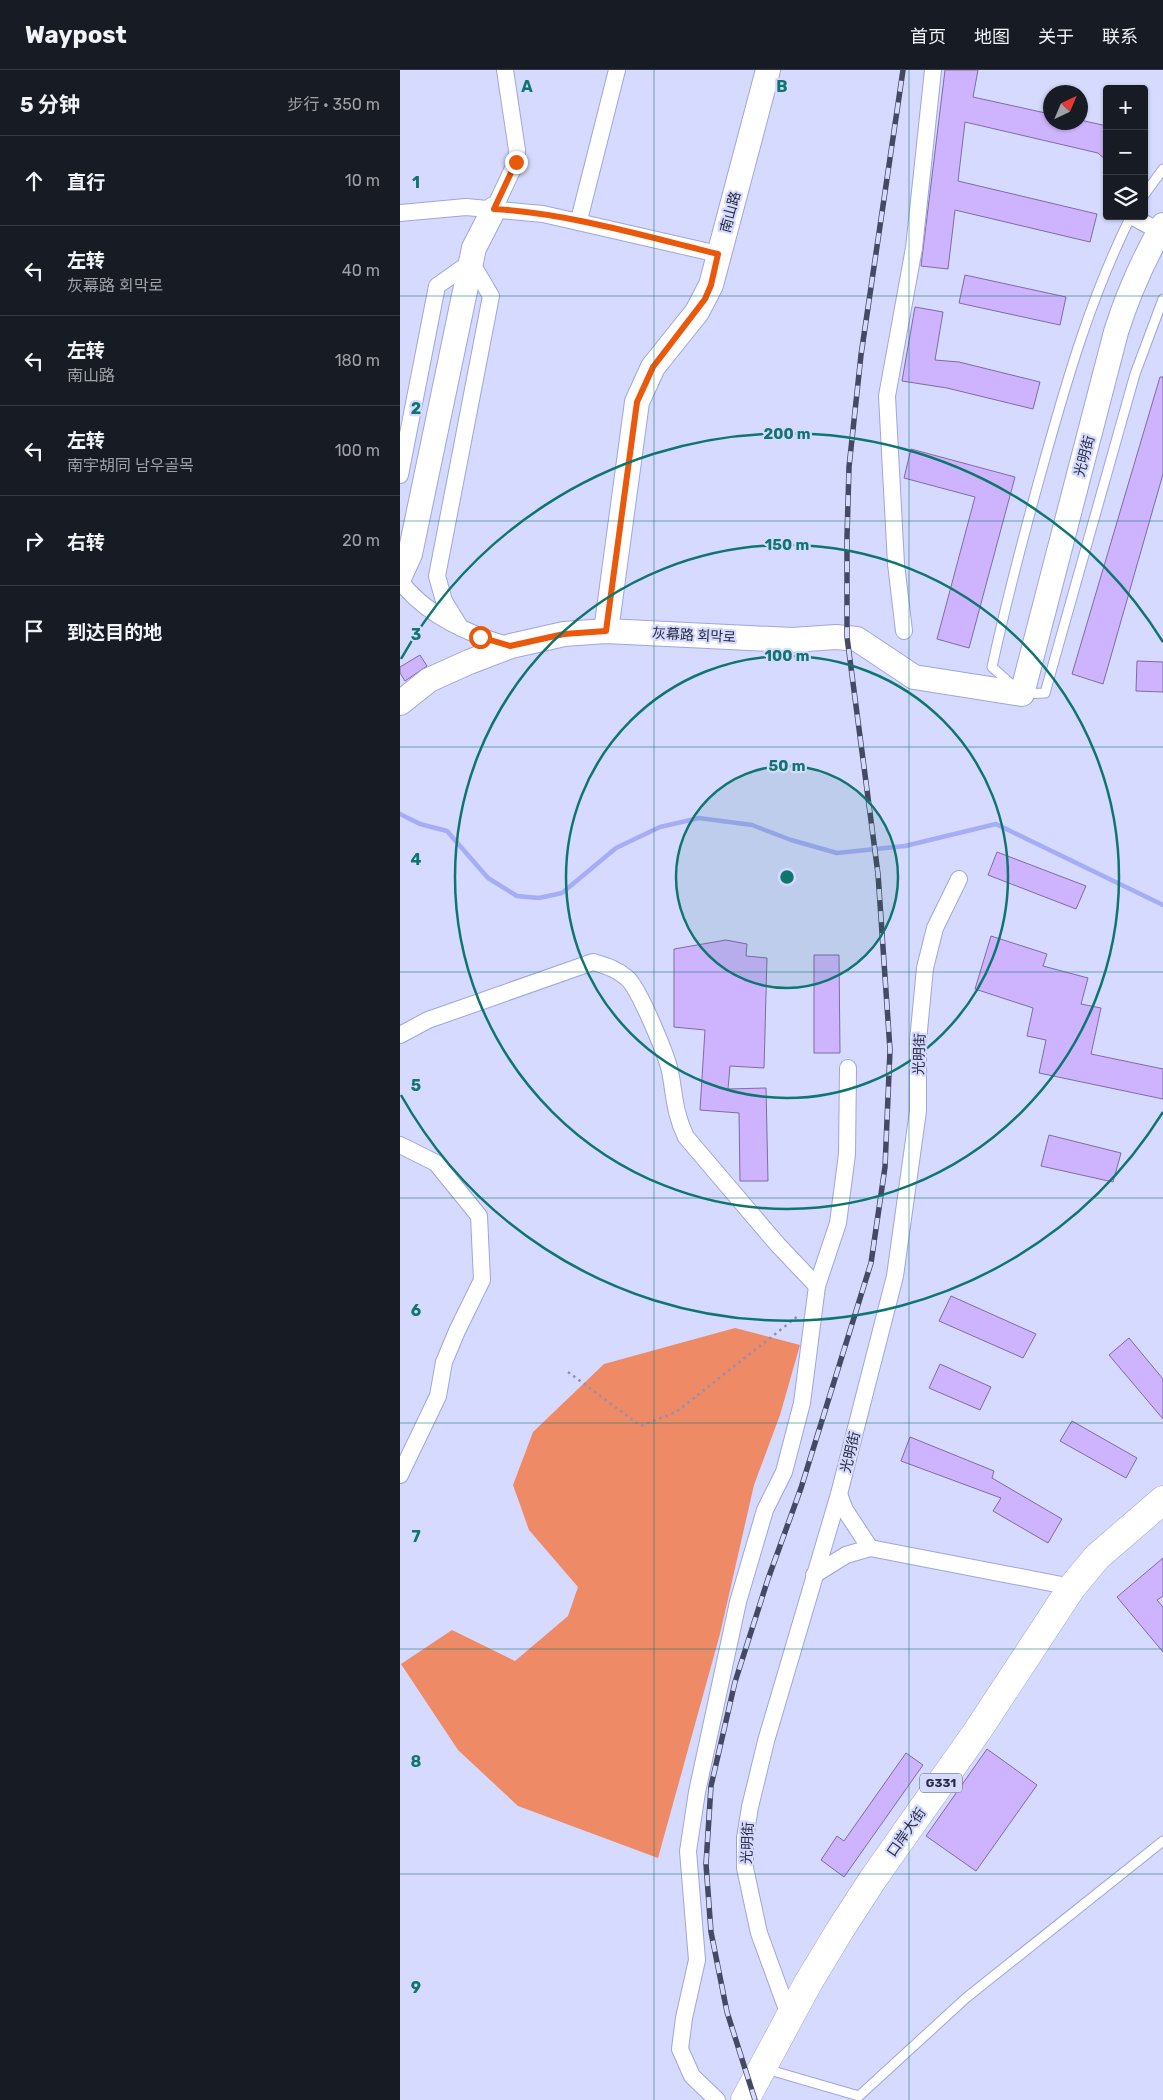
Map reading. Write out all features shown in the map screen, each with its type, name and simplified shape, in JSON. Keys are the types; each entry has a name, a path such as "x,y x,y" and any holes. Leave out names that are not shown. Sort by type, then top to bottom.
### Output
{"highway":[{"name":"口岸大街","path":"753,2086 808,1983 873,1879 978,1730 1072,1587 1097,1557 1163,1500"}],"main road":[{"name":"南山路","path":"606,631 637,402 653,367 705,299 711,285 768,70"},
{"path":"400,576 410,554 471,262 483,227 494,209"},
{"name":"光明街","path":"1022,694 1116,332 1130,290 1162,230"},
{"name":"灰幕路 회막로","path":"400,703 429,680 510,646 564,634 606,631 792,640 847,637 858,640 914,677 1022,694"}],"street":[{"path":"494,209 516,162 517,150 505,70"},
{"path":"578,220 616,70"},
{"path":"904,631 896,564 887,396 914,248 933,70"},
{"path":"400,213 466,208 543,214 578,220 718,254"},
{"path":"1140,220 1162,230"},
{"path":"400,474 437,286 471,262 491,296 437,576 444,602 460,627"},
{"path":"400,582 422,605 480,637 510,646"},
{"name":"光明街","path":"790,2018 759,1933 745,1868 745,1838 757,1772 839,1494 895,1276 918,1111 918,1041 925,968 935,928 959,879"},
{"path":"400,1035 428,1020 593,962 612,967 629,979 657,1031 670,1070 677,1118 686,1137 778,1245 816,1294"},
{"path":"717,2100 692,2076 680,2049 684,2018 697,1960 688,1851 697,1792 738,1602 765,1510 784,1472 802,1402 816,1294 838,1223 847,1154 848,1068"},
{"path":"400,1145 436,1163 478,1216 482,1280 444,1362 438,1396 400,1475"},
{"path":"839,1494 845,1510 870,1548"},
{"path":"814,1575 846,1555 870,1548 1072,1587"}],"lane":[{"path":"1148,190 1163,169"},
{"path":"1129,220 1103,274 1077,345 1009,588 992,667 1022,694 1045,693 1135,374 1163,298"},
{"path":"753,2086 859,2096 966,1998 1163,1841"}],"path":[{"path":"568,1372 641,1426 676,1412 816,1294"}],"shaded area":[{"path":"735,1328 800,1345 780,1415 754,1485 720,1634 658,1858 518,1806 458,1750 401,1664 452,1630 515,1661 568,1616 578,1587 529,1530 513,1485 533,1432 604,1364"}],"building":[{"path":"945,70 978,70 973,97 1043,112 1043,130 1088,130 1088,122 1103,125 1103,157 1098,153 965,122 958,181 1097,214 1090,242 955,210 948,269 921,266"},
{"path":"965,275 1066,297 1060,325 959,303"},
{"path":"915,307 943,312 935,360 959,362 1040,382 1033,409 947,388 902,381"},
{"path":"1160,377 1163,377 1163,474 1103,684 1072,674"},
{"path":"911,449 1015,477 969,648 937,639 975,497 904,478"},
{"path":"420,655 427,666 405,681 400,673 400,667"},
{"path":"1137,661 1163,662 1163,692 1136,691"},
{"path":"997,852 1086,886 1076,909 988,875"},
{"path":"991,936 1047,954 1043,966 1088,978 1081,1004 1101,1008 1091,1054 1163,1069 1163,1099 1039,1073 1046,1040 1027,1036 1033,1008 975,989"},
{"path":"726,940 747,944 746,956 767,958 764,1068 730,1066 728,1089 766,1088 768,1181 740,1181 739,1113 700,1110 705,1030 674,1027 674,949"},
{"path":"814,955 839,955 840,1053 814,1053"},
{"path":"1049,1135 1121,1153 1113,1182 1041,1166"},
{"path":"951,1296 1036,1334 1023,1358 939,1321"},
{"path":"1129,1338 1163,1379 1163,1419 1109,1355"},
{"path":"940,1364 991,1387 980,1410 929,1388"},
{"path":"1072,1421 1137,1458 1126,1478 1060,1441"},
{"path":"910,1437 994,1471 992,1478 1062,1519 1048,1543 993,1511 1001,1498 901,1461"},
{"path":"1163,1558 1163,1596 1157,1600 1163,1607 1163,1652 1117,1597"},
{"path":"987,1749 1037,1785 976,1871 926,1836"},
{"path":"906,1753 923,1765 844,1877 821,1860 837,1836 844,1841"}],"waterway":[{"path":"400,814 420,824 447,831 488,878 517,896 539,898 562,893 616,848 660,827 699,818 752,825 791,840 837,853 905,846 996,824 1163,905"}],"railway":[{"path":"755,2100 727,2012 711,1932 706,1864 711,1786 735,1682 768,1579 801,1488 871,1263 885,1167 890,1050 878,874 847,637 847,537 849,467 861,355 903,70"}],"route":[{"path":"480,637 510,646 564,634 606,631 637,402 643,384 653,367 697,312 705,299 711,285 718,254 578,220 494,209 516,162"}]}
